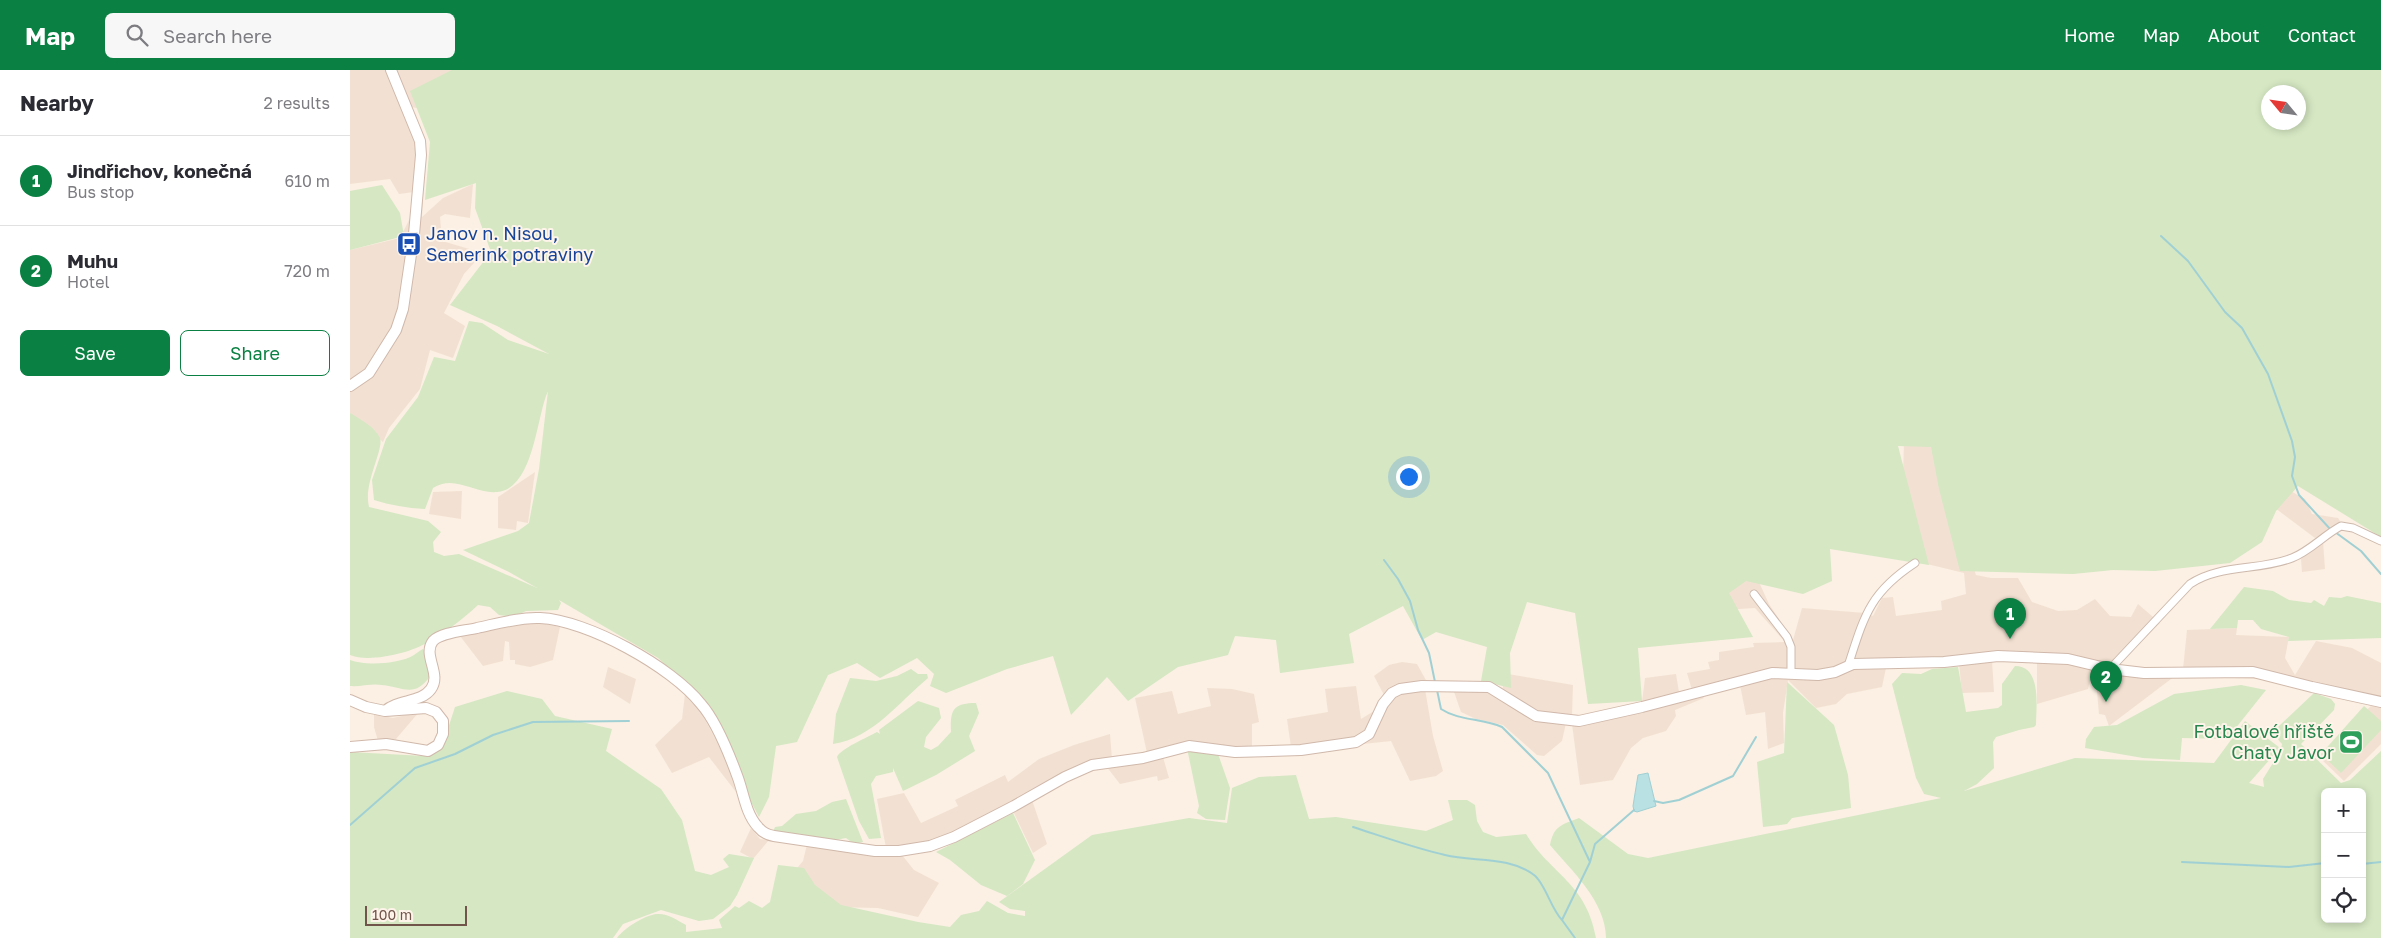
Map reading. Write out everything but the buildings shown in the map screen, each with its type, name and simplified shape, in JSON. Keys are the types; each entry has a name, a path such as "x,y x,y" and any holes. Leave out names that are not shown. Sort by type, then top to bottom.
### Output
{"street":[{"path":"350,386 369,373 396,330 403,309 414,234 421,154 420,141 391,70"},
{"path":"2110,669 2190,584 2200,578 2211,574 2274,564 2293,558 2341,526 2353,528 2381,541"},
{"path":"1848,666 1862,621 1872,602 1886,585 1914,563"},
{"path":"1754,594 1787,637 1791,647 1791,674"},
{"path":"385,711 392,704 426,695 433,687 436,678 431,650 434,642 444,635 502,623 540,618 581,627 643,656 702,704 726,749 749,813 761,831 774,836 875,851 893,851 930,846 954,837 1014,806 1064,777 1092,765 1143,758 1189,746 1236,752 1301,750 1356,742 1369,734 1383,704 1392,693 1400,689 1434,685 1489,687 1536,716 1578,721 1642,707 1772,673 1818,675 1835,672 1848,666 1944,662 1998,656 2068,659 2110,669 2144,673 2253,672 2381,702"},
{"path":"350,700 366,707 385,711 426,708 436,712 442,721 443,734 438,745 428,751 386,744 350,747"}],"shaded area":[{"path":"350,70 463,70 444,113 411,107 426,140 422,217 443,198 473,184 470,218 445,214 440,217 442,241 483,253 464,274 444,313 465,326 453,358 430,350 420,389 389,428 383,442 350,413 350,250 400,238 413,212 414,192 399,194 390,179 350,184"},
{"path":"1943,442 1949,493 1976,575 1991,578 2018,578 2032,602 2058,611 2077,610 2095,599 2110,616 2131,617 2138,604 2160,623 2118,665 2142,669 2183,669 2187,630 2237,628 2236,635 2289,637 2285,658 2295,675 2316,641 2352,648 2381,663 2381,744 2344,781 2319,757 2372,705 2263,679 2175,676 2109,726 2105,715 2099,714 2095,670 2092,672 2088,689 2037,704 2037,661 1992,660 1994,692 1962,693 1959,663 1886,668 1882,687 1847,694 1836,704 1816,708 1788,680 1783,713 1784,743 1768,749 1765,712 1746,715 1740,685 1702,695 1704,698 1675,710 1676,716 1666,731 1643,738 1631,748 1613,780 1580,785 1572,724 1566,723 1562,741 1544,756 1537,755 1503,725 1476,719 1461,712 1451,683 1488,682 1503,688 1502,673 1573,685 1572,716 1603,713 1642,702 1645,678 1676,674 1679,692 1692,690 1687,673 1710,669 1708,662 1719,660 1719,652 1754,647 1753,643 1785,642 1755,608 1723,610 1727,580 1753,569 1769,604 1793,640 1802,608 1865,613 1873,616 1882,598 1893,597 1896,616 1942,610 1941,601 1966,594 1964,573 1919,562 1902,505 1904,443"},
{"path":"535,472 528,523 517,521 516,530 498,528 498,497"},
{"path":"2285,488 2305,499 2312,514 2338,518 2342,524 2315,538 2271,505"},
{"path":"462,491 461,519 429,514 433,492"},
{"path":"2323,541 2325,569 2302,572 2301,559"},
{"path":"536,622 560,627 553,660 530,667 515,664 515,660 510,660 509,642 505,641 503,661 483,666 460,636"},
{"path":"1402,662 1417,664 1427,682 1425,689 1433,736 1443,771 1436,776 1410,781 1391,741 1312,753 1237,755 1189,749 1163,757 1169,778 1158,781 1157,776 1120,784 1106,766 1081,772 1032,800 1047,844 1033,853 1013,811 937,849 902,855 914,870 939,883 918,917 878,908 831,907 807,897 796,882 793,873 803,861 809,836 886,848 877,799 904,793 921,823 958,806 955,800 1005,775 1008,782 1039,759 1074,745 1110,734 1112,759 1147,753 1135,698 1172,691 1178,714 1211,706 1207,688 1232,689 1254,694 1259,722 1252,724 1252,747 1291,747 1287,719 1328,712 1325,689 1356,686 1361,719 1374,711 1384,695 1374,676 1389,665"},
{"path":"608,667 636,679 630,704 603,687"},
{"path":"685,694 699,709 729,765 736,792 709,757 672,773 655,745 682,719"},
{"path":"419,712 396,739 378,741 374,727 374,714 393,718"},
{"path":"751,828 760,839 769,840 753,859 740,852"}],"green space":[{"path":"452,70 2381,70 2381,537 2298,486 2276,511 2262,542 2230,563 2155,571 2113,570 2073,574 1960,571 1939,489 1931,447 1898,446 1929,565 1830,549 1832,581 1803,594 1746,581 1729,593 1753,637 1638,648 1642,701 1588,704 1575,613 1527,602 1510,653 1511,688 1481,681 1487,647 1436,632 1422,640 1403,606 1349,634 1354,663 1280,673 1276,640 1235,636 1228,655 1178,667 1128,701 1107,677 1071,715 1053,656 1007,669 946,693 930,686 934,674 917,658 880,678 857,663 828,675 797,742 776,746 769,797 759,817 750,800 730,747 710,706 658,658 559,600 561,603 558,610 526,611 513,617 499,615 490,607 478,605 441,634 411,650 390,656 368,658 350,655 350,413 371,427 380,438 379,450 369,488 369,507 428,521 441,532 433,542 434,552 444,556 459,554 537,588 463,550 518,531 529,523 539,469 548,391 526,466 519,479 509,488 497,492 489,492 457,484 441,484 433,488 425,509 399,506 374,500 372,480 386,439 418,397 434,357 455,361 469,321 482,323 508,340 549,354 497,326 450,305 491,252 475,208 476,183 425,200 430,142 410,91"},
{"path":"382,185 400,213 404,236 350,250 350,191"},
{"path":"2244,587 2273,591 2289,600 2311,603 2314,600 2324,606 2329,597 2341,598 2347,596 2381,603 2381,638 2288,641 2289,637 2261,629 2253,620 2238,620 2237,628 2210,629"},
{"path":"423,649 427,652 431,675 419,687 408,690 378,685 350,686 350,660 364,663 392,662 408,658"},
{"path":"2015,666 2024,668 2034,680 2036,689 2036,725 1996,737 1993,742 1994,768 1977,784 1964,791 2075,758 2214,763 2245,721 2280,748 2249,783 2264,787 2263,779 2281,750 2282,744 2276,733 2279,726 2314,693 2331,699 2335,704 2334,710 2301,744 2341,783 2350,780 2381,751 2381,938 1606,938 1600,912 1594,900 1577,876 1550,845 1556,830 1563,824 1579,818 1628,854 1648,858 1941,798 1924,794 1916,778 1892,684 1902,673 1921,674 1932,669 1958,667 1966,712 1998,708 2002,705 2002,684"},
{"path":"911,669 918,674 927,674 928,678 873,727 861,735 833,744 836,714 850,678 876,681 897,676"},
{"path":"1787,682 1834,725 1848,775 1851,808 1792,818 1787,824 1763,827 1757,762 1784,753"},
{"path":"2241,685 2266,690 2227,739 2182,738 2180,760 2143,758 2085,748 2086,739 2094,727 2117,725 2174,694"},
{"path":"507,691 542,699 555,716 612,729 606,751 661,789 682,820 695,871 711,875 729,867 723,859 729,854 754,858 730,906 713,919 699,921 661,910 623,924 613,938 350,938 350,752 424,756 442,747 455,707"},
{"path":"918,701 939,708 941,718 926,737 924,747 931,750 938,746 951,732 951,718 954,709 962,704 976,703 979,713 969,736 975,751 936,775 903,791 893,768 893,772 876,776 871,784 881,838 869,839 859,821 837,757 843,750 855,743 877,732 880,734 879,730"},
{"name":"Fotbalové hřiště Chaty Javor","path":"2364,706 2381,721 2381,730 2341,773 2321,754"},
{"path":"1187,748 1218,754 1230,788 1225,820 1206,819 1197,813 1199,806"},
{"path":"1296,775 1309,819 1336,817 1426,831 1453,820 1448,800 1467,800 1475,805 1477,821 1483,832 1496,837 1526,834 1546,860 1576,891 1591,919 1596,938 617,938 635,923 657,914 676,919 686,925 686,932 722,928 719,920 735,906 739,908 749,901 762,908 770,902 778,865 804,868 815,885 841,905 918,922 950,927 961,915 979,911 987,901 1008,913 1025,916 1025,911 1010,909 999,902 1092,835 1189,818 1227,823 1232,788 1259,777"},
{"path":"846,799 863,842 854,844 846,838 835,840 773,832 775,827 782,826 796,814 816,811 832,802"},
{"path":"1013,813 1035,860 1023,884 1007,896 981,885 950,860 936,852"}],"water":[{"path":"1648,773 1656,806 1637,812 1634,811 1633,806 1638,775"}],"waterway":[{"path":"2161,236 2188,261 2225,312 2242,328 2268,374 2292,441 2295,457 2292,476 2299,495 2331,530"},
{"path":"2335,532 2361,551 2381,574"},
{"path":"1384,560 1398,579 1410,601 1418,630 1429,653 1435,682"},
{"path":"1437,690 1441,709 1455,716 1502,727 1548,773 1590,862 1562,920 1575,938"},
{"path":"350,825 415,768 455,754 493,735 533,722 629,721"},
{"path":"1654,801 1663,803 1679,800 1733,776 1756,737"},
{"path":"1590,862 1595,844 1634,810"},
{"path":"1353,827 1433,852 1456,857 1502,862 1524,869 1538,879 1562,920"},
{"path":"2182,862 2289,867 2321,863"},
{"path":"2366,864 2381,862"}],"place":[{"name":"Janov n. Nisou, Semerink potraviny","path":"409,244"},
{"name":"Jindřichov, konečná","path":"2010,639"},
{"name":"Muhu","path":"2106,702"},
{"name":"Fotbalové hřiště Chaty Javor","path":"2351,742"}]}
